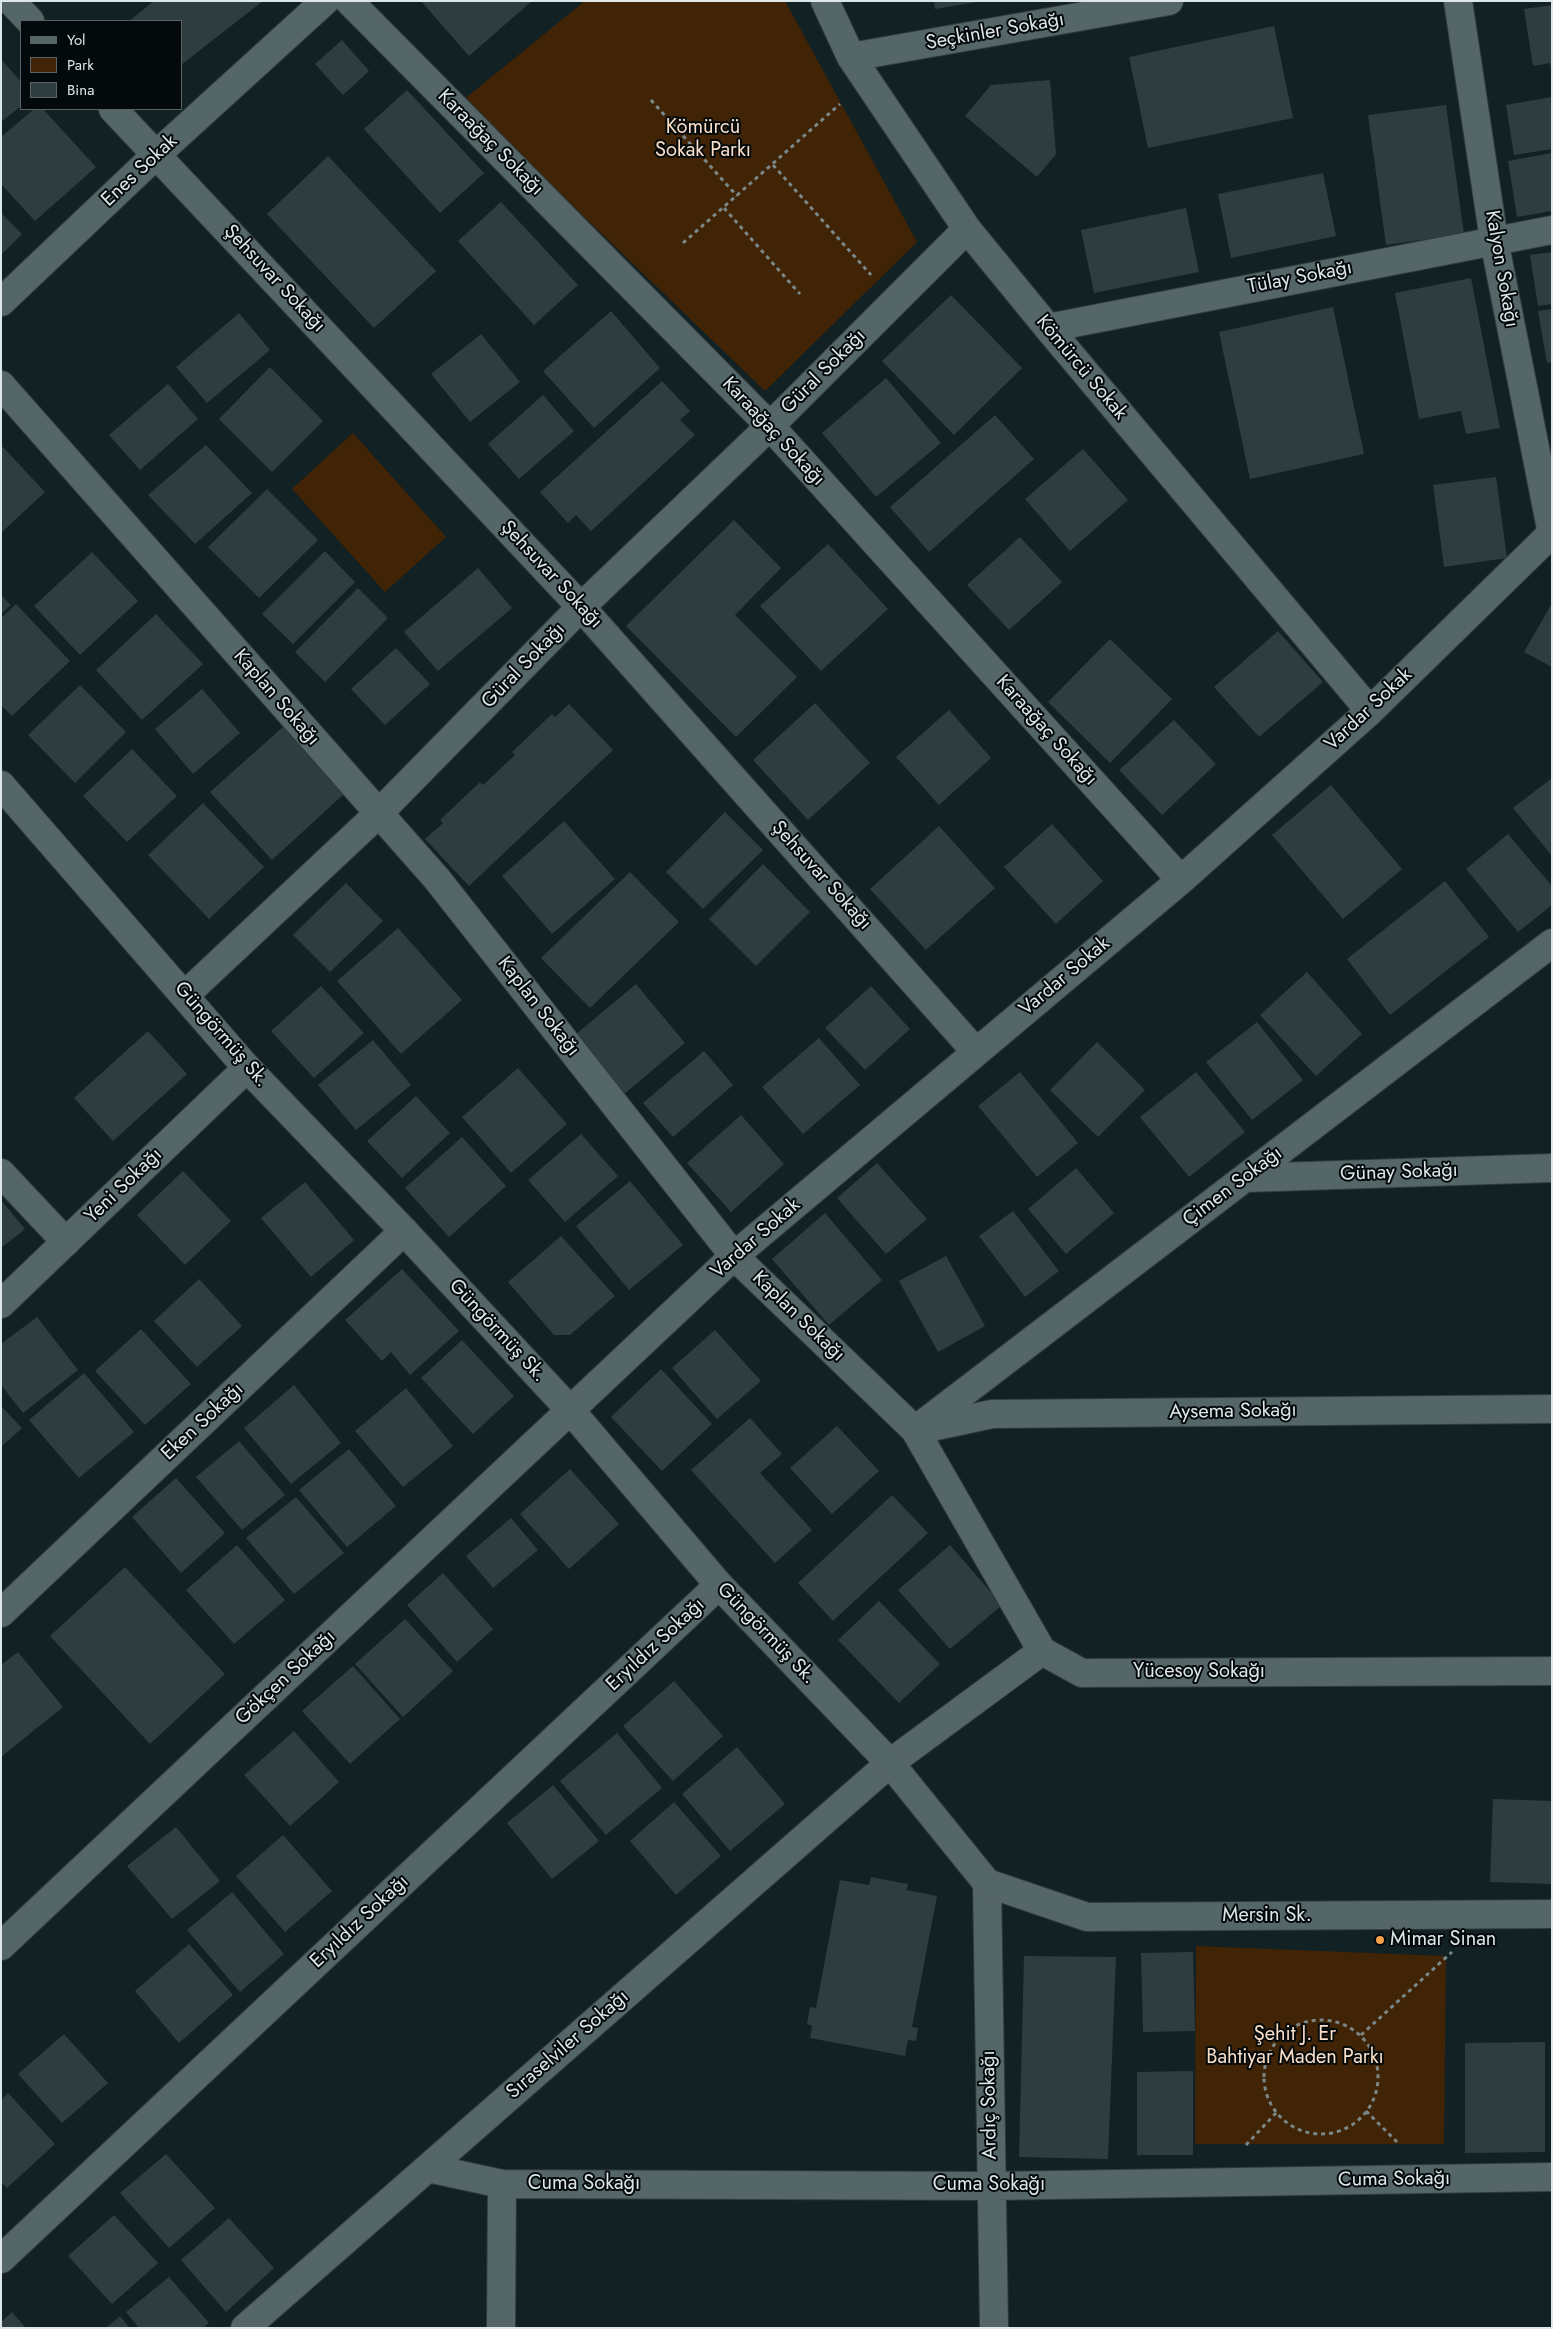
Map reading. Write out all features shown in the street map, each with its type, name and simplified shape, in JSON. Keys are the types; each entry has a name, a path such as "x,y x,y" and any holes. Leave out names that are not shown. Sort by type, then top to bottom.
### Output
{"street":[{"path":"10,1 29,20"},
{"name":"Enes Sokak","path":"1,302 156,154 325,1"},
{"name":"Karaağaç Sokağı","path":"349,1 770,426 1181,880"},
{"name":"Kömürcü Sokak","path":"825,1 851,57 967,229 1370,711"},
{"name":"Seçkinler Sokağı","path":"851,57 1169,1"},
{"name":"Kalyon Sokağı","path":"1458,1 1494,240 1551,534"},
{"name":"Şehsuvar Sokağı","path":"114,110 581,607 976,1052"},
{"name":"Güral Sokağı","path":"185,995 378,814 581,607 770,426 967,229"},
{"name":"Tülay Sokağı","path":"1048,328 1552,230"},
{"name":"Kaplan Sokağı","path":"1,385 437,879 734,1256 915,1430 1042,1651"},
{"name":"Vardar Sokak","path":"570,1410 734,1256 1181,880 1370,711 1551,534"},
{"name":"Güngörmüş Sk.","path":"1,785 247,1068 404,1231 570,1410 719,1585 890,1762 987,1883"},
{"name":"Çimen Sokağı","path":"915,1430 1552,943"},
{"name":"Yeni Sokağı","path":"1,1304 247,1068"},
{"name":"Günay Sokağı","path":"1246,1178 1552,1168"},
{"path":"1,1173 66,1242"},
{"name":"Eken Sokağı","path":"1,1612 404,1231"},
{"name":"Aysema Sokağı","path":"915,1430 992,1414 1552,1409"},
{"name":"Gökçen Sokağı","path":"1,1946 570,1410"},
{"name":"Eryıldız Sokağı","path":"1,2259 719,1585"},
{"path":"890,1762 1042,1651"},
{"name":"Yücesoy Sokağı","path":"1042,1651 1082,1673 1552,1671"},
{"name":"Sıraselviler Sokağı","path":"246,2328 890,1762"},
{"name":"Mersin Sk.","path":"987,1883 1088,1917 1552,1914"},
{"name":"Ardıç Sokağı","path":"987,1883 994,2328"},
{"name":"Cuma Sokağı","path":"428,2168 502,2184 991,2186 1552,2177"},
{"path":"501,2328 502,2184"}],"path":[{"path":"684,243 867,81"},
{"path":"651,100 737,196"},
{"path":"773,165 894,302"},
{"path":"724,208 800,294"},
{"path":"1360,2035 1493,1914"},
{"path":"1314,2020 1339,2023 1360,2035 1370,2047 1376,2061 1378,2076 1377,2091 1362,2117 1350,2126 1336,2132 1321,2134 1306,2132 1292,2126 1280,2116 1271,2104 1264,2080 1268,2057 1281,2036 1291,2028 1314,2020"}],"green space":[{"name":"Kömürcü Sokak Parkı","path":"585,1 785,1 917,242 765,391 463,100"},
{"path":"353,433 446,537 385,592 292,489"},
{"name":"Şehit J. Er Bahtiyar Maden Parkı","path":"1196,1946 1446,1956 1444,2144 1195,2144"}],"building":[{"path":"154,1 263,1 182,64 182,20 130,20"},
{"path":"421,1 532,1 469,56"},
{"path":"934,1 977,1 978,2 935,9"},
{"path":"1552,5 1551,70 1550,63 1533,66 1524,9"},
{"path":"1274,26 1293,118 1148,148 1129,57"},
{"path":"342,40 369,71 343,95 315,64"},
{"path":"1,59 20,81 20,107 1,122"},
{"path":"1050,80 1056,154 1037,177 965,116 991,85"},
{"path":"407,90 484,173 440,213 364,129"},
{"path":"1552,97 1552,149 1514,155 1506,105"},
{"path":"1446,105 1464,234 1386,245 1368,115"},
{"path":"33,110 44,110 96,167 35,221 1,184 1,137"},
{"path":"1552,153 1552,211 1517,217 1508,161"},
{"path":"328,156 436,271 374,328 267,214"},
{"path":"1323,173 1336,236 1231,258 1218,194"},
{"path":"501,202 578,285 534,325 458,241"},
{"path":"1186,208 1199,272 1094,293 1081,230"},
{"path":"1,213 22,234 1,255"},
{"path":"1552,252 1552,304 1538,306 1530,255"},
{"path":"1471,278 1500,428 1466,434 1461,411 1419,419 1395,293"},
{"path":"951,295 1022,368 954,435 882,361"},
{"path":"1333,307 1364,454 1250,479 1219,332"},
{"path":"1552,309 1552,362 1547,363 1538,311"},
{"path":"611,311 660,368 594,428 543,371"},
{"path":"239,313 270,350 207,403 176,367"},
{"path":"481,334 520,382 470,422 431,374"},
{"path":"270,367 323,421 272,472 219,419"},
{"path":"886,378 941,443 876,497 822,433"},
{"path":"662,381 690,411 680,420 695,435 591,531 576,515 568,523 540,492"},
{"path":"168,384 198,419 140,470 109,435"},
{"path":"543,395 574,431 519,479 488,444"},
{"path":"995,415 1034,459 929,552 890,507"},
{"path":"1,445 45,492 1,533"},
{"path":"206,445 252,493 195,544 148,495"},
{"path":"1083,449 1128,500 1070,551 1025,499"},
{"path":"1496,477 1507,558 1444,567 1433,485"},
{"path":"267,489 318,540 259,598 208,547"},
{"path":"734,520 781,568 735,615 797,677 736,737 626,626"},
{"path":"1020,537 1062,582 1009,630 967,585"},
{"path":"828,544 888,609 821,671 760,606"},
{"path":"325,551 355,582 293,644 262,614"},
{"path":"92,552 138,601 80,655 34,606"},
{"path":"478,568 512,608 438,671 404,632"},
{"path":"358,588 388,618 325,682 295,652"},
{"path":"1,595 11,605 1,614"},
{"path":"1552,603 1552,667 1524,652"},
{"path":"16,604 70,661 12,716 1,705 1,618"},
{"path":"156,614 203,664 142,720 96,670"},
{"path":"1278,631 1323,682 1259,737 1214,687"},
{"path":"1110,639 1172,699 1110,763 1048,702"},
{"path":"396,648 430,684 385,725 351,689"},
{"path":"80,685 126,732 75,783 28,735"},
{"path":"202,689 240,733 193,774 155,729"},
{"path":"815,703 870,763 808,820 753,760"},
{"path":"569,704 613,750 469,886 425,839 443,823 440,820 480,782 483,785 515,755 512,752 552,714 555,717"},
{"path":"949,710 991,758 939,805 896,757"},
{"path":"1174,720 1216,764 1162,815 1119,770"},
{"path":"284,726 345,793 272,860 210,792"},
{"path":"132,749 177,796 127,842 83,796"},
{"path":"1552,778 1552,856 1513,808"},
{"path":"1331,785 1402,869 1343,919 1272,835"},
{"path":"203,803 264,867 209,919 148,855"},
{"path":"725,812 763,850 703,909 666,872"},
{"path":"564,821 615,879 552,934 502,876"},
{"path":"1052,824 1103,881 1056,924 1004,867"},
{"path":"939,826 995,888 926,950 870,889"},
{"path":"1508,834 1552,886 1552,905 1518,932 1466,869"},
{"path":"763,864 810,912 756,966 709,919"},
{"path":"630,872 679,922 590,1008 541,958"},
{"path":"1445,881 1489,937 1390,1015 1347,959"},
{"path":"346,883 383,921 330,972 293,935"},
{"path":"398,928 462,1000 401,1054 337,981"},
{"path":"1307,972 1362,1034 1316,1076 1260,1015"},
{"path":"636,984 685,1043 624,1094 575,1035"},
{"path":"321,986 364,1033 314,1078 271,1031"},
{"path":"871,986 910,1029 865,1070 825,1028"},
{"path":"1257,1022 1303,1080 1252,1120 1206,1062"},
{"path":"148,1031 187,1074 113,1141 74,1098"},
{"path":"819,1038 860,1085 803,1134 762,1087"},
{"path":"373,1040 411,1085 356,1130 318,1085"},
{"path":"1097,1042 1145,1090 1098,1137 1050,1090"},
{"path":"704,1051 733,1085 673,1137 643,1103"},
{"path":"518,1068 567,1124 511,1173 462,1117"},
{"path":"1020,1072 1078,1143 1037,1177 978,1106"},
{"path":"1196,1072 1245,1132 1189,1177 1140,1117"},
{"path":"416,1096 450,1133 402,1178 367,1141"},
{"path":"741,1115 784,1164 731,1212 687,1163"},
{"path":"581,1134 618,1176 565,1222 528,1180"},
{"path":"462,1137 506,1186 449,1237 405,1188"},
{"path":"877,1163 927,1219 886,1254 837,1198"},
{"path":"1076,1168 1114,1213 1066,1254 1028,1209"},
{"path":"183,1171 231,1221 185,1265 137,1215"},
{"path":"630,1181 683,1245 629,1290 576,1226"},
{"path":"305,1182 354,1240 311,1277 261,1218"},
{"path":"1,1200 25,1229 1,1248"},
{"path":"1013,1211 1059,1271 1025,1297 979,1236"},
{"path":"825,1213 882,1280 829,1325 772,1259"},
{"path":"561,1236 615,1296 570,1335 554,1335 508,1282"},
{"path":"946,1256 985,1326 938,1352 899,1281"},
{"path":"402,1269 459,1331 410,1375 391,1352 382,1361 345,1320"},
{"path":"199,1279 242,1326 197,1367 154,1321"},
{"path":"37,1317 78,1370 23,1413 1,1385 1,1344"},
{"path":"141,1329 191,1384 145,1425 95,1371"},
{"path":"715,1330 761,1381 717,1419 672,1368"},
{"path":"462,1340 514,1396 473,1434 421,1378"},
{"path":"661,1369 712,1424 662,1471 611,1417"},
{"path":"84,1373 134,1432 79,1478 29,1420"},
{"path":"294,1385 341,1443 291,1484 244,1428"},
{"path":"406,1388 453,1446 403,1487 355,1431"},
{"path":"1,1406 22,1428 1,1447"},
{"path":"750,1418 782,1454 760,1473 812,1530 775,1563 691,1470"},
{"path":"837,1426 879,1471 832,1514 790,1468"},
{"path":"239,1441 285,1495 242,1530 196,1477"},
{"path":"349,1449 396,1506 347,1547 299,1490"},
{"path":"570,1469 619,1524 569,1569 520,1514"},
{"path":"176,1478 225,1533 181,1573 132,1517"},
{"path":"892,1495 928,1533 833,1621 798,1583"},
{"path":"296,1497 344,1553 294,1594 246,1538"},
{"path":"511,1518 538,1550 493,1588 466,1556"},
{"path":"237,1545 285,1600 234,1644 186,1590"},
{"path":"950,1545 1002,1605 950,1649 898,1590"},
{"path":"125,1567 225,1674 150,1744 50,1636"},
{"path":"443,1573 493,1629 457,1662 407,1605"},
{"path":"879,1601 940,1664 899,1703 838,1640"},
{"path":"405,1619 453,1671 403,1717 355,1664"},
{"path":"18,1652 63,1707 1,1757 1,1665"},
{"path":"353,1666 400,1719 350,1764 302,1711"},
{"path":"674,1681 723,1736 673,1781 623,1726"},
{"path":"294,1731 339,1782 290,1826 244,1775"},
{"path":"617,1733 662,1788 606,1835 560,1781"},
{"path":"737,1747 785,1804 730,1851 682,1794"},
{"path":"553,1785 599,1841 552,1879 507,1823"},
{"path":"1493,1799 1552,1801 1552,1884 1490,1882"},
{"path":"674,1802 721,1856 676,1895 630,1841"},
{"path":"176,1827 220,1881 172,1919 127,1866"},
{"path":"283,1835 332,1891 285,1932 236,1876"},
{"path":"871,1877 908,1884 907,1890 937,1896 912,2027 918,2028 916,2041 908,2040 905,2056 810,2038 812,2026 807,2024 810,2007 816,2008 840,1880 869,1885"},
{"path":"232,1892 284,1954 240,1992 187,1930"},
{"path":"189,1944 233,1995 179,2043 135,1991"},
{"path":"1193,1952 1195,2031 1143,2032 1141,1953"},
{"path":"1024,1956 1116,1957 1108,2159 1019,2157"},
{"path":"64,2034 108,2083 62,2123 18,2074"},
{"path":"1545,2042 1545,2152 1465,2153 1465,2043"},
{"path":"1193,2071 1193,2155 1137,2155 1137,2072"},
{"path":"8,2093 55,2144 7,2188 1,2182 1,2100"},
{"path":"166,2154 215,2208 169,2248 120,2193"},
{"path":"114,2215 158,2263 112,2304 68,2256"},
{"path":"229,2218 274,2268 226,2312 181,2260"},
{"path":"169,2277 209,2323 203,2328 139,2328 126,2312"},
{"path":"12,2312 26,2328 1,2328 1,2322"},
{"path":"120,2316 130,2328 106,2328"}],"place":[{"name":"Mimar Sinan","path":"1380,1940"}]}
